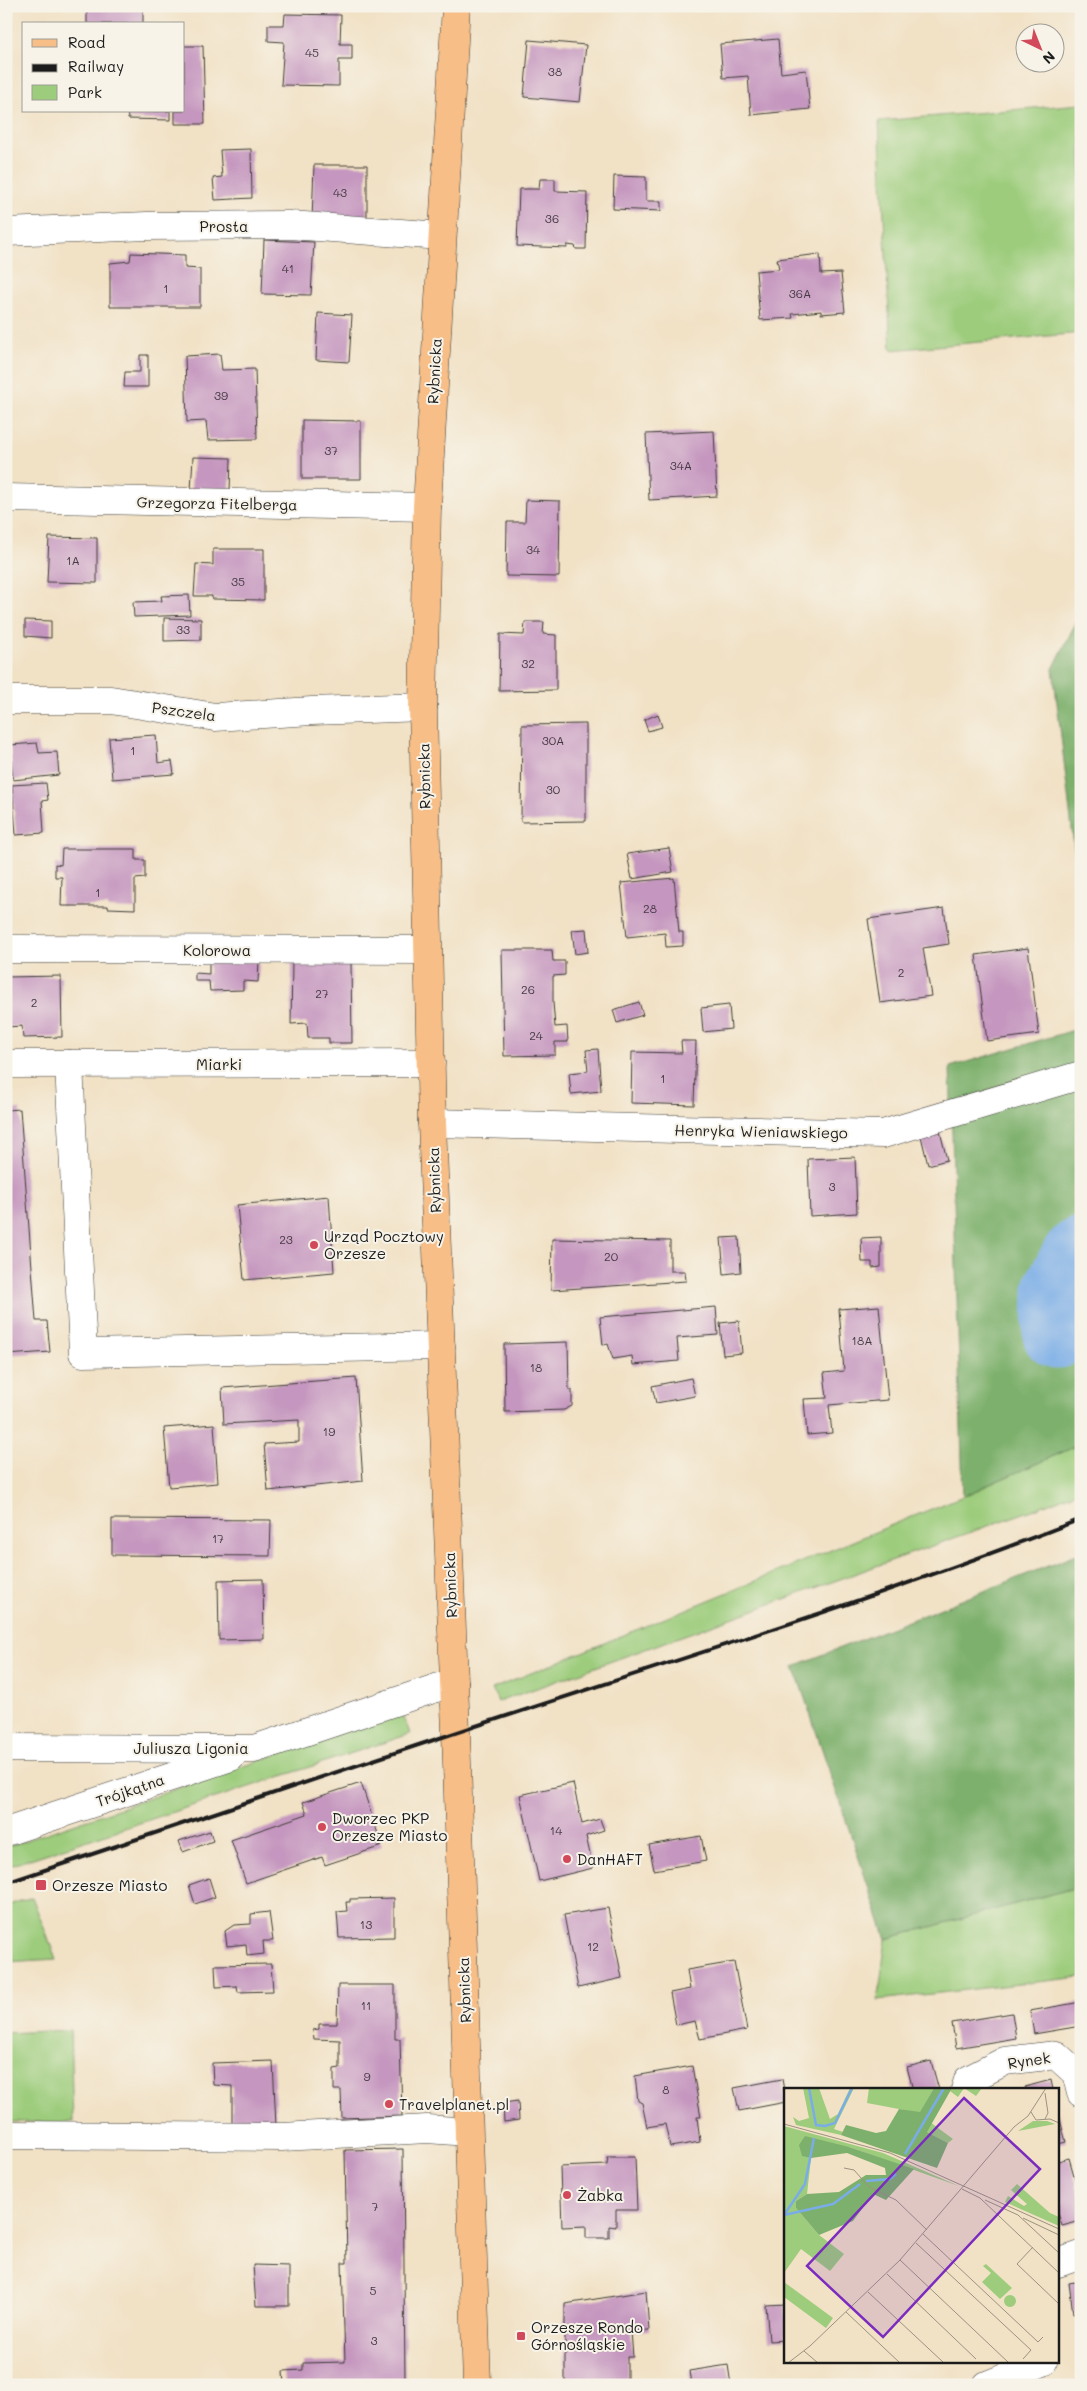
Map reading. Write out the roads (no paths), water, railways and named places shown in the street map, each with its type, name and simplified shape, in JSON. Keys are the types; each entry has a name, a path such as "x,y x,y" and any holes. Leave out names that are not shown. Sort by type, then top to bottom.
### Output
{"main road":[{"name":"Rybnicka","path":"456,6 427,507 422,707 432,1123 454,1682 477,2385"}],"street":[{"name":"Prosta","path":"6,232 147,226 290,225 442,236"},
{"name":"Grzegorza Fitelberga","path":"6,498 427,507"},
{"name":"Pszczela","path":"6,700 111,700 215,717 422,707"},
{"name":"Kolorowa","path":"6,949 427,950"},
{"name":"Miarki","path":"6,1064 431,1064"},
{"path":"69,1064 84,1353 441,1346"},
{"name":"Henryka Wieniawskiego","path":"432,1123 883,1134 1081,1075"},
{"name":"Juliusza Ligonia","path":"6,1748 254,1749 454,1682"},
{"name":"Trójkątna","path":"6,1832 254,1749"},
{"name":"Rynek","path":"966,2088 968,2080 1005,2061 1056,2055 1076,2073 1081,2094"},
{"path":"6,2135 282,2137 427,2129 468,2132"},
{"path":"1060,2262 1081,2255"},
{"path":"987,2385 1037,2364"}],"waterway":[{"path":"1057,1334 1058,1289 1076,1256 1081,1251"}],"railway":[{"path":"6,1883 858,1600 1081,1519"}],"place":[{"name":"Urząd Pocztowy Orzesze","path":"314,1245"},
{"name":"Dworzec PKP Orzesze Miasto","path":"322,1827"},
{"name":"DanHAFT","path":"567,1859"},
{"name":"Orzesze Miasto","path":"41,1885"},
{"name":"Travelplanet.pl","path":"389,2104"},
{"name":"Żabka","path":"567,2195"},
{"name":"Orzesze Rondo Górnośląskie","path":"521,2336"}]}
